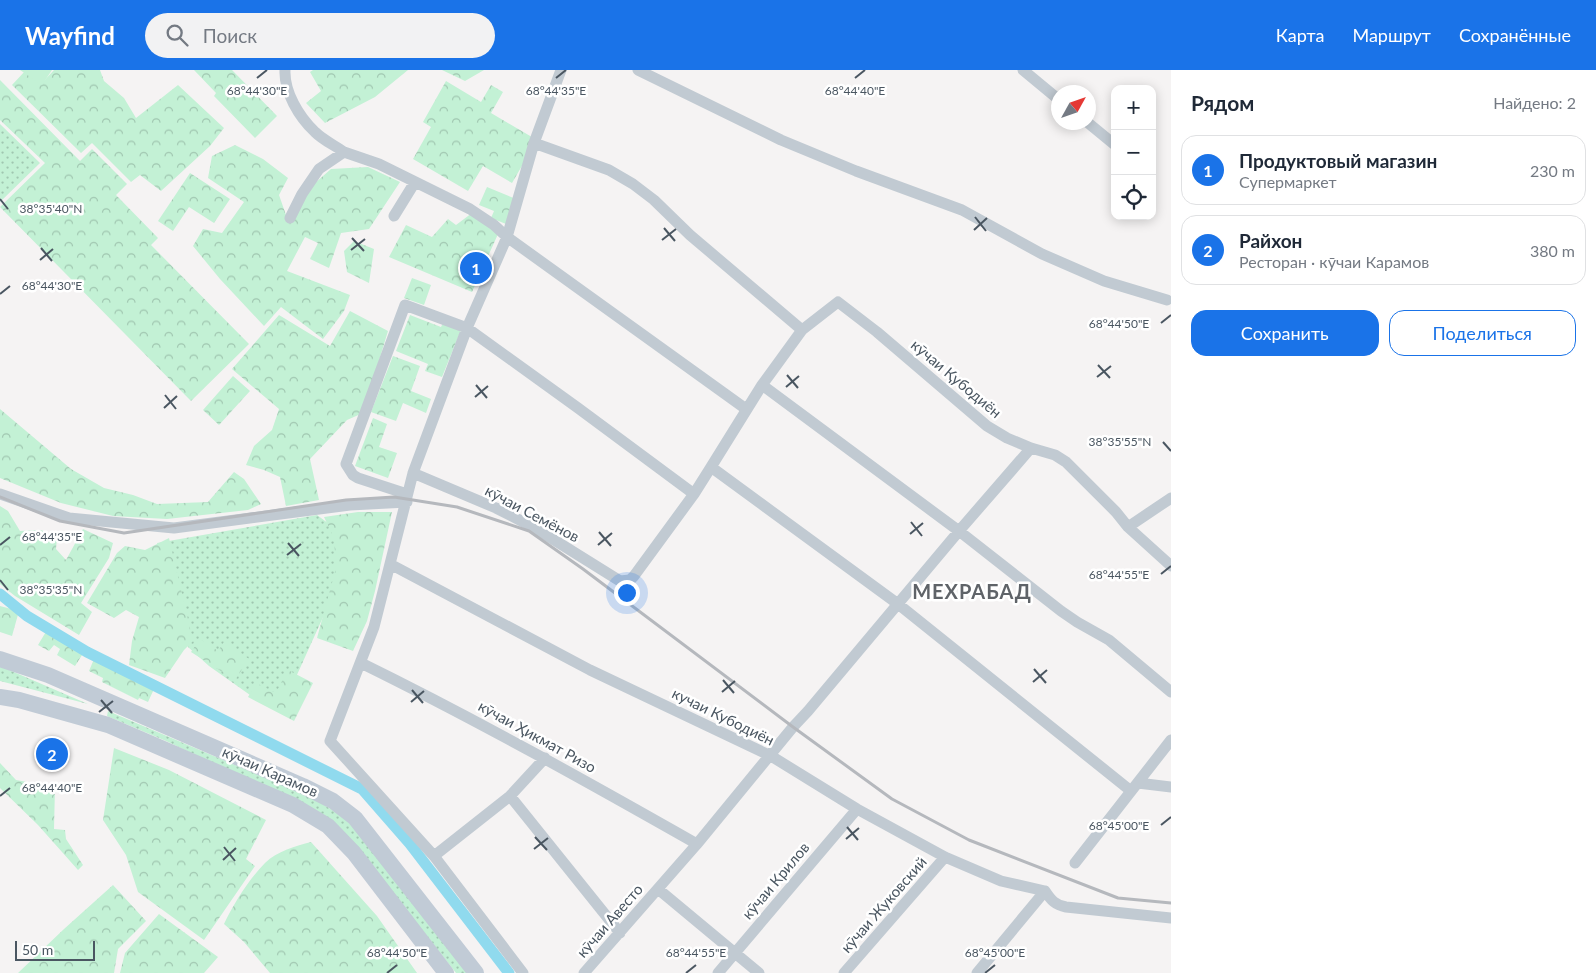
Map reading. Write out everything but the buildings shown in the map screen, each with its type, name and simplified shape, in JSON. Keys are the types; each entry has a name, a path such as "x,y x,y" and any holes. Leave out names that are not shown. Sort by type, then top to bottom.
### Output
{"main road":[{"name":"кӯчаи Карамов","path":"0,659 57,679 303,786 333,801 360,824 476,973"},
{"name":"кӯчаи Карамов","path":"0,697 19,700 108,725 292,805 328,826 354,853 446,973"}],"street":[{"path":"285,70 285,79 301,116 315,132 344,152 379,164 481,216 507,237 746,409"},
{"path":"524,973 434,856 330,741 374,627 408,499 413,473 467,328 507,237 534,143 561,70"},
{"path":"638,70 781,140 856,171 962,210 1051,258 1104,281 1167,300"},
{"path":"1023,70 1051,93"},
{"path":"1096,129 1111,142"},
{"path":"407,498 358,478 353,475 346,464 405,305 467,328 694,494 746,409 802,330 690,235 654,200 633,184 609,170 534,143"},
{"path":"290,218 302,194 319,169 344,152"},
{"path":"394,216 415,182"},
{"name":"кӯчаи Қубодиён","path":"802,330 838,302 877,332 987,426 1007,438 1055,455 1072,467 1116,512 1128,528 1171,566"},
{"path":"762,386 959,531 1061,612 1109,640 1171,692"},
{"name":"кӯчаи Авесто","path":"584,973 697,844 793,727 1031,448"},
{"path":"711,467 898,604 1134,787 1171,787"},
{"name":"кӯчаи Семёнов","path":"413,473 496,508 535,528 620,581 630,580 634,576 694,494"},
{"path":"0,494 69,518 174,528 407,498"},
{"path":"1128,528 1171,498"},
{"name":"кучаи Кубодиён","path":"390,564 590,670 771,756 857,809 946,857 1001,881 1045,891"},
{"name":"кӯчаи Ҳикмат Ризо","path":"361,662 545,758 697,844"},
{"path":"1075,863 1171,740"},
{"path":"434,856 510,796 545,758"},
{"path":"510,796 620,933"},
{"name":"кӯчаи Крилов","path":"718,973 857,809"},
{"name":"кӯчаи Жуковский","path":"844,973 946,857"},
{"path":"658,889 759,973"},
{"path":"977,973 1045,891 1058,906 1066,908 1171,918"}],"green space":[{"path":"20,70 52,70 42,85"},
{"path":"26,70 42,83 54,70 100,70 104,81 124,98 136,118 178,85 224,128 210,146 161,191 140,175 131,182 92,143 81,153 12,85"},
{"path":"194,70 232,70 277,116 255,138 214,96 216,93"},
{"path":"313,70 408,70 375,97 325,123 306,103 321,91 310,72"},
{"path":"442,70 484,70 465,81"},
{"path":"0,80 80,161 92,149 127,184 116,195 158,238 151,245 249,344 191,401 0,207 45,163 0,120"},
{"path":"446,81 481,102 491,85 503,92 491,113 537,140 512,183 483,166 468,191 413,159 431,127 423,122"},
{"path":"0,124 40,163 0,202"},
{"path":"235,145 263,159 288,178 279,195 286,215 315,183 331,169 368,167 400,182 369,229 341,233 329,268 310,259 318,243 305,237 287,271 350,295 344,311 323,339 281,307 264,326 220,279 193,246 203,229 222,233 244,202 208,178 212,156"},
{"path":"190,173 230,199 214,223 189,207 173,231 158,221"},
{"path":"487,187 516,199 506,224 491,218 494,211 479,205"},
{"path":"472,213 498,234 472,292 389,257 406,225 432,237 448,219 456,225"},
{"path":"354,241 374,249 369,283 347,272 344,251"},
{"path":"412,278 431,285 424,305 404,298"},
{"path":"350,311 388,331 363,413 347,420 310,459 319,500 286,506 280,477 246,465 254,446 272,430 279,409 232,369 279,315 330,346"},
{"path":"410,315 441,327 443,323 461,330 442,377 425,371 428,364 396,351"},
{"path":"393,356 420,366 411,391 431,399 426,413 403,403 396,421 371,412"},
{"path":"233,376 250,391 219,425 203,410"},
{"path":"0,409 71,469 104,488 133,495 157,504 208,502 234,472 244,479 261,504 248,510 167,519 113,516 61,503 0,478"},
{"path":"373,418 387,424 379,447 397,453 388,478 355,466"},
{"path":"0,506 8,511 20,531 41,530 57,537 56,549 66,560 83,529 113,543 109,558 81,603 92,612 79,635 15,596 0,584"},
{"path":"358,512 392,512 367,621 353,651 317,638 336,568 334,538 324,517"},
{"path":"317,515 356,544 287,697 250,695 209,666 188,647 171,598 157,543"},
{"path":"169,538 193,641 184,650 165,678 129,665 132,641 139,617 126,610 114,618 87,603 117,553 125,546 145,550"},
{"path":"0,606 19,611 12,636 0,632"},
{"path":"47,630 84,652 75,666 57,655 60,649 54,645 49,651 38,645"},
{"path":"200,639 218,651 224,642 249,659 235,680 191,652"},
{"path":"94,659 154,689 148,702 139,698 138,700 102,682 103,678 89,671"},
{"path":"0,666 88,704 0,681"},
{"path":"288,670 313,683 294,721 248,697 256,683 276,693"},
{"path":"108,711 315,799 343,817 365,839 470,973 456,973 355,845 263,787 166,741 107,716"},
{"path":"114,748 169,770 266,820 246,859 255,866 204,940 138,892 126,855 103,820"},
{"path":"0,763 16,780 55,787 54,829 65,830 66,839 83,865 78,870 38,825 0,788"},
{"path":"311,842 377,916 417,973 270,973 244,942 224,924 242,892 265,863 281,852"},
{"path":"113,885 146,921 118,949 114,973 18,973 64,929"},
{"path":"159,914 218,957 204,973 120,973 125,953"}],"waterway":[{"path":"0,594 27,616 87,652 362,789 410,844 509,973"}],"railway":[{"path":"0,497 60,521 124,533 346,500 394,497 457,507 529,531 583,569 892,799 969,840 1118,898 1171,903"}],"place":[{"name":"Продуктовый магазин","path":"476,268"},
{"name":"Райхон","path":"52,754"}],"district":[{"name":"МЕХРАБАД","path":"972,592"}]}
